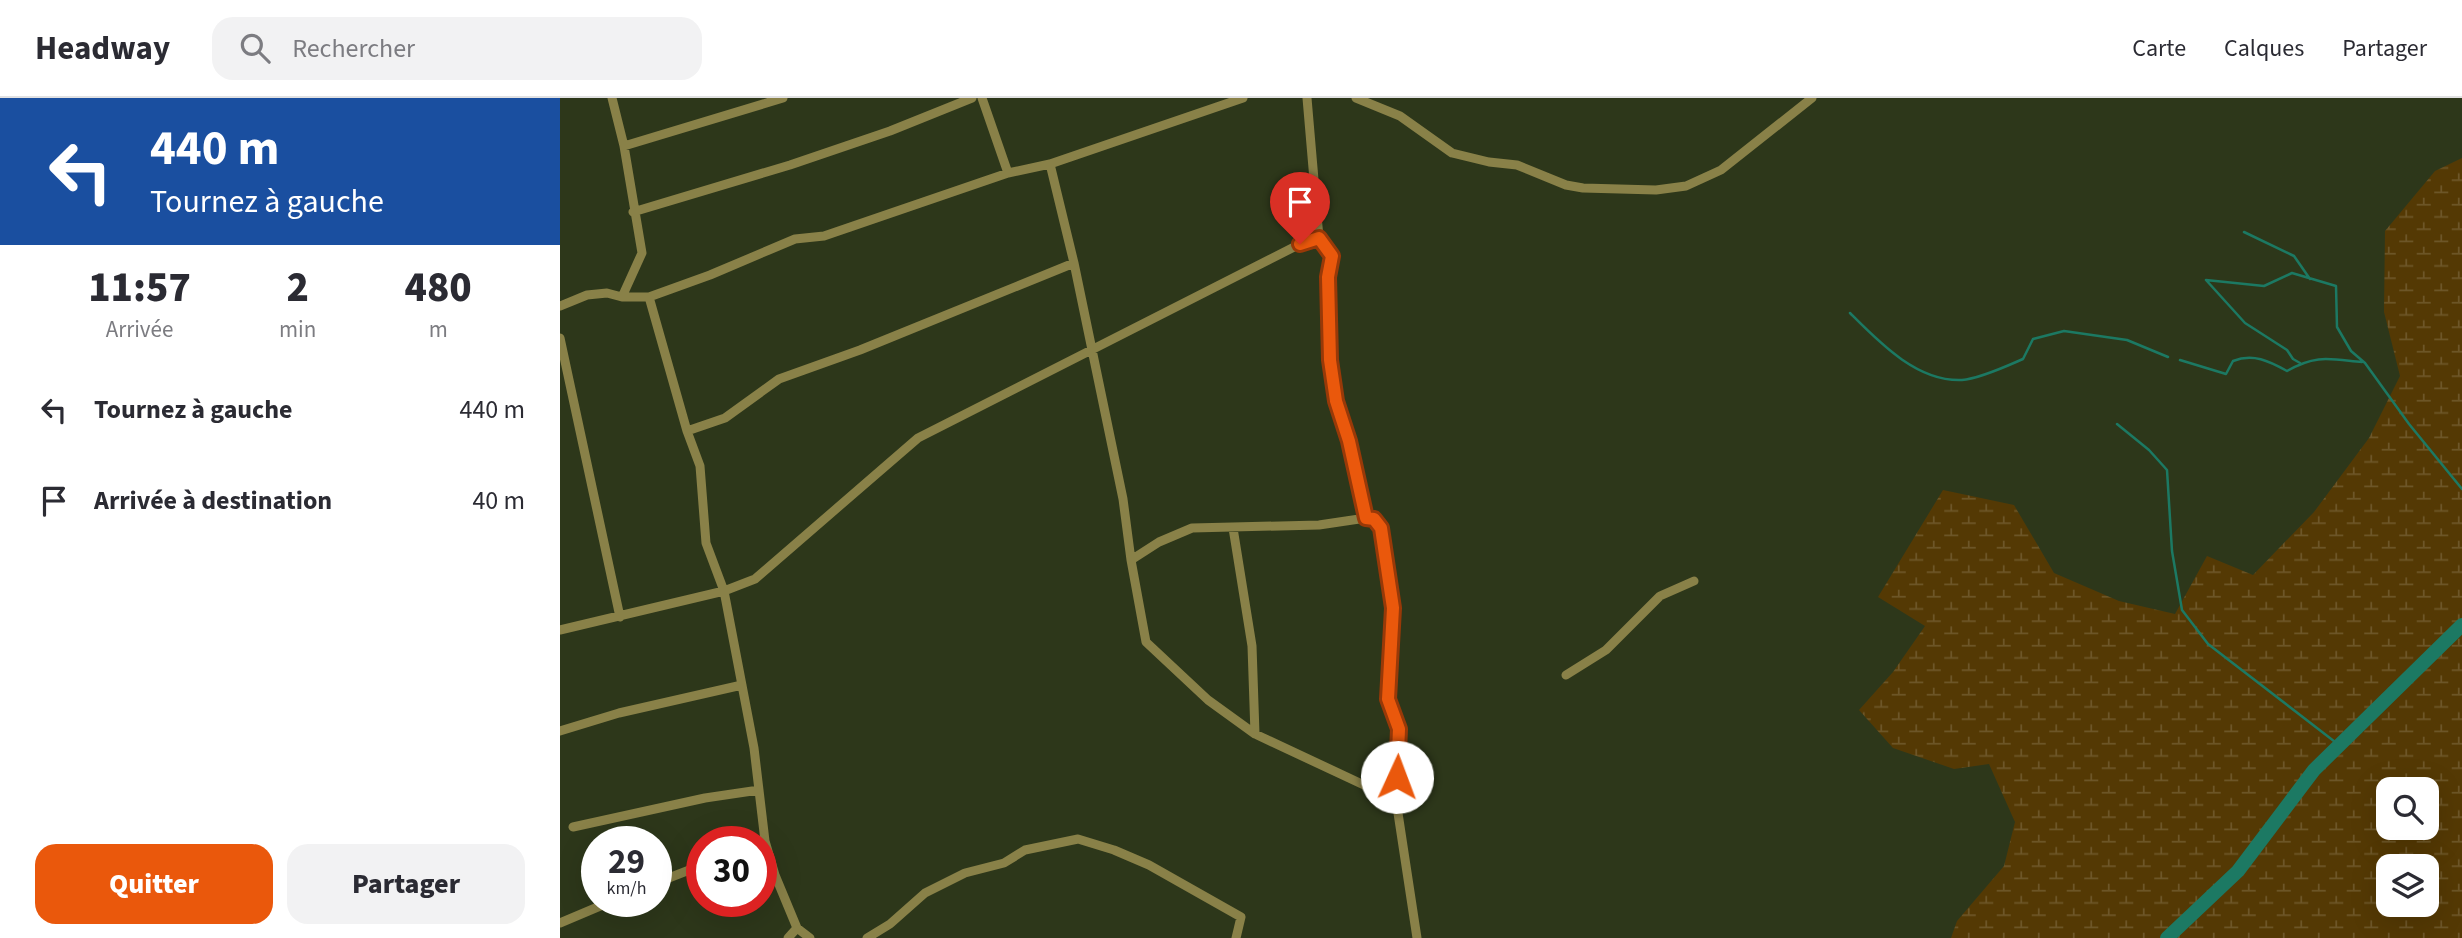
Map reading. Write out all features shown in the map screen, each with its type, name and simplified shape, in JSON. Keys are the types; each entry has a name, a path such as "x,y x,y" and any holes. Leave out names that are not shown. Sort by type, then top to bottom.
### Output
{"street":[{"path":"612,98 624,146 642,253 622,297"},
{"path":"624,146 769,100 783,98"},
{"path":"633,212 865,140 972,98"},
{"path":"982,98 1008,173"},
{"path":"560,306 587,295 607,293 622,297 649,297 795,239 824,236 1008,173 1050,164 1228,100 1243,98"},
{"path":"1307,98 1319,238 1332,256 1328,277 1330,360 1336,401 1349,441 1366,518"},
{"path":"1356,98 1400,116 1452,153 1489,162 1517,165 1566,185 1643,190 1686,186 1721,170 1812,98"},
{"path":"1050,164 1074,263 1123,499 1146,642 1208,700 1255,734 1396,800"},
{"path":"560,630 724,592 755,579 918,438 1300,244 1319,238"},
{"path":"687,431 725,418 779,379 1074,263"},
{"path":"649,297 687,431 700,467 706,543 724,592 760,790 762,826"},
{"path":"560,338 620,617"},
{"path":"1131,560 1159,542 1192,528 1320,525 1345,519 1366,518 1374,519 1381,528 1393,608 1388,699 1399,729 1396,800 1417,938"},
{"path":"1233,528 1252,646 1255,734"},
{"path":"1566,675 1606,650 1660,596 1694,580"},
{"path":"560,731 619,713 741,685"},
{"path":"573,827 705,798 760,790"},
{"path":"867,938 890,924 925,893 965,873 1004,863 1025,850 1078,839 1149,865 1241,917 1236,938"},
{"path":"777,880 797,928 810,938"},
{"path":"560,923 581,914"},
{"path":"788,938 797,928"}],"green space":[{"path":"2462,158 2462,938 1951,938 1957,921 2004,866 2015,822 1989,764 1954,769 1893,748 1859,710 1893,672 1925,626 1878,597 1943,490 2014,505 2054,573 2119,601 2175,614 2207,556 2253,575 2314,512 2369,438 2400,376 2384,312 2385,231 2435,171"}],"waterway":[{"path":"2244,232 2294,256 2310,279"},
{"path":"2300,363 2293,359 2287,350 2245,323 2206,280 2264,286 2292,273 2336,286 2337,327 2351,351 2365,363 2409,424 2462,489"},
{"path":"1850,313 1900,358 1914,367 1945,379 1962,380 1985,375 2023,359 2033,339 2064,331 2127,340 2168,357"},
{"path":"2180,360 2226,374 2233,361 2247,358 2267,361 2287,371 2315,360 2362,362"},
{"path":"2117,424 2149,450 2167,470 2172,551 2182,610 2208,644 2339,745"},
{"path":"2167,938 2238,871 2314,770 2462,625"}],"route":[{"path":"1300,244 1319,238 1332,256 1328,277 1330,360 1336,401 1349,441 1366,518 1374,519 1381,528 1393,608 1388,699 1399,729 1397,777"}]}
